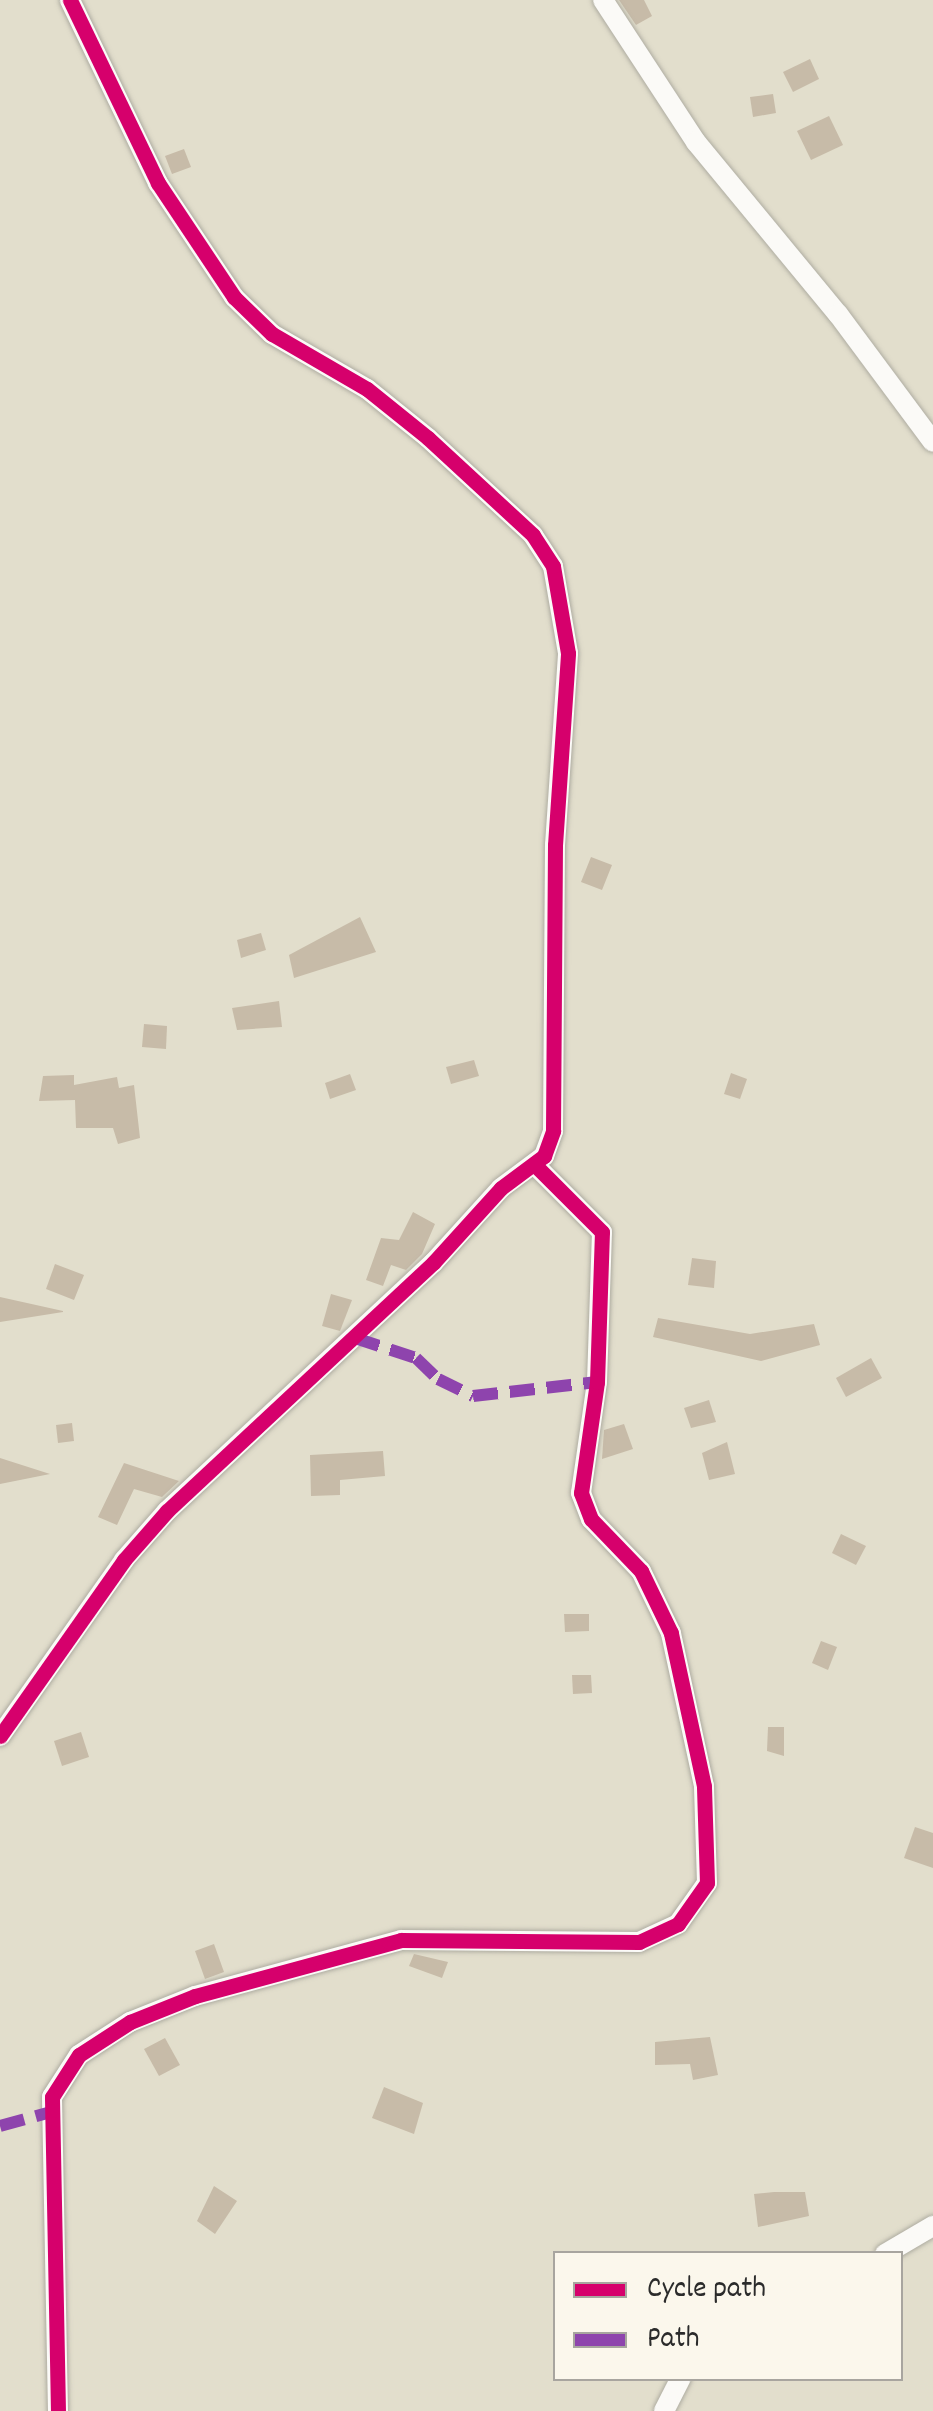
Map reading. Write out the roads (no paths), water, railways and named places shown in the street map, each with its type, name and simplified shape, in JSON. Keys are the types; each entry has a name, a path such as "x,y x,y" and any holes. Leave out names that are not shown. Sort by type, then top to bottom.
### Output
{"street":[{"path":"0,1736 124,1560 168,1511 433,1263 501,1188 534,1165 553,1130 555,846 568,652 553,566 533,534 407,420 272,334 234,297 158,183 70,0"},
{"path":"603,0 677,116 933,442"},
{"path":"58,2411 52,2096 79,2055 130,2022 195,1996 401,1940 640,1942 678,1924 706,1883 704,1786 671,1633 640,1571 583,1503 597,1382 602,1232 586,1209 534,1165"},
{"path":"890,2251 933,2226"},
{"path":"664,2411 679,2381"}]}
